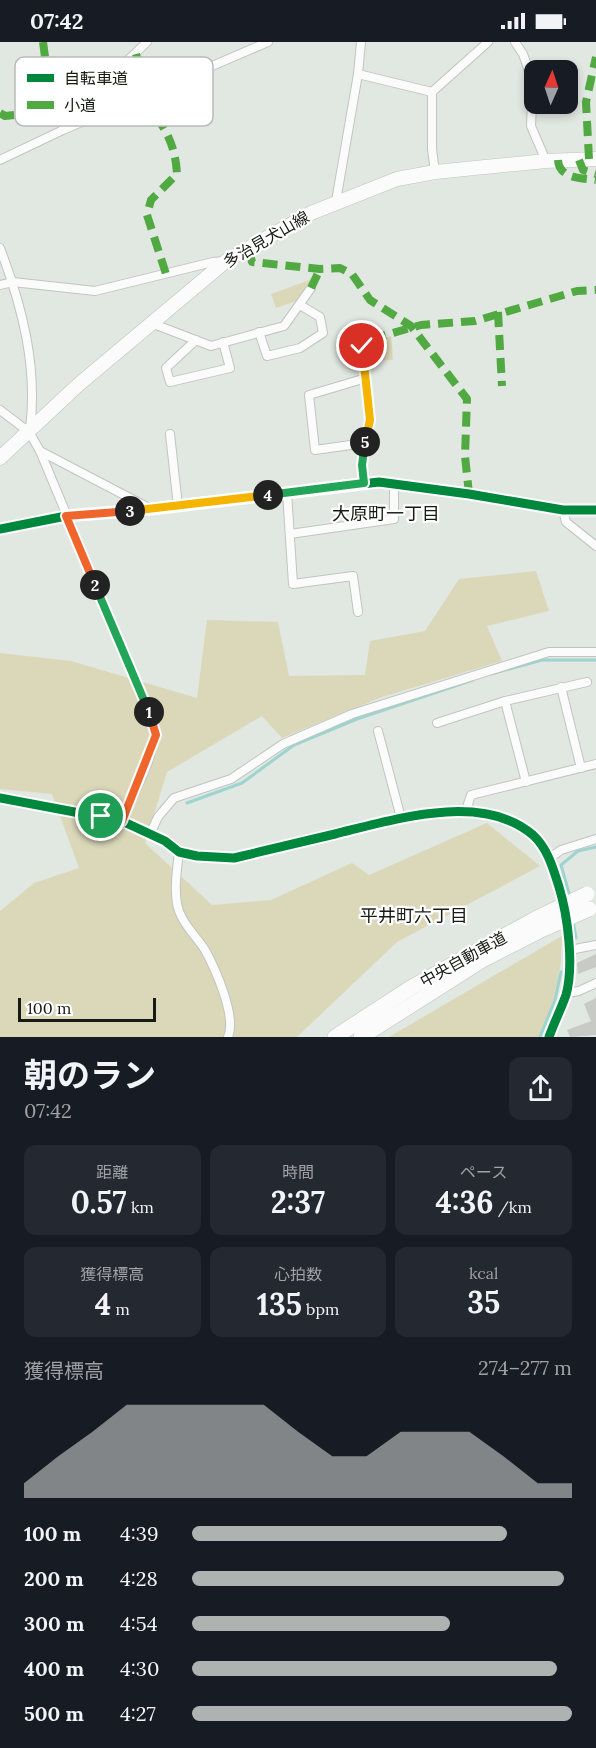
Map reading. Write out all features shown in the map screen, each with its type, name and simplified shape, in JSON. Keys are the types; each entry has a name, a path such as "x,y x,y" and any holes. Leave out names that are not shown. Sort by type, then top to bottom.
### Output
{"highway":[{"name":"中央自動車道","path":"335,1037 412,987 538,924 592,900"},
{"name":"中央自動車道","path":"361,1037 538,924"}],"main road":[{"name":"多治見犬山線","path":"0,458 150,322 226,261 336,201 397,179 435,172 546,161 596,159"}],"street":[{"path":"131,57 147,42"},
{"path":"213,66 268,42"},
{"path":"336,201 358,74 361,42"},
{"path":"435,172 432,149 432,92 488,42"},
{"path":"515,42 523,54 533,82 531,126 546,161"},
{"path":"358,74 432,92"},
{"path":"63,130 66,126"},
{"path":"0,160 72,126"},
{"path":"0,248 13,282 26,328 32,392 29,432"},
{"path":"0,285 13,282 95,291 213,262 226,261"},
{"path":"150,322 210,346 284,326 311,288"},
{"path":"259,332 267,356 300,348 323,333 320,317 300,305"},
{"path":"196,340 166,368 170,382 230,368 224,342"},
{"path":"362,346 370,420 362,465 364,483"},
{"path":"365,443 315,450 309,395 366,378"},
{"path":"0,410 29,432 40,451 155,727 156,735 151,751 122,821"},
{"path":"170,434 178,506"},
{"path":"40,451 152,509"},
{"path":"0,529 66,516 152,509 364,483 394,484 563,510 596,510"},
{"path":"290,534 394,519 394,484"},
{"path":"286,493 293,584 353,576 358,612"},
{"path":"563,510 566,522 596,546"},
{"path":"150,834 158,818 174,798 231,779 283,744 352,714 549,652 596,652"},
{"path":"437,723 505,701 587,682"},
{"path":"561,687 581,768"},
{"path":"505,701 526,782"},
{"path":"378,730 401,818"},
{"path":"465,813 471,795 596,764"},
{"path":"0,798 122,821 165,841 179,852 197,856 234,858 422,814 465,813 513,822 533,836 550,858 561,894 570,950 567,993 549,1037"},
{"path":"550,858 561,850 596,839"},
{"path":"179,852 178,910 205,950 219,981 231,1018 228,1037"},
{"path":"570,950 596,945"},
{"path":"567,993 579,991 596,983"}],"shaded area":[{"path":"315,278 302,299 276,308 271,294"},
{"path":"391,336 393,360 370,361 367,343"},
{"path":"536,571 549,611 487,626 502,661 382,697 282,738 262,716 167,772 145,843 212,905 271,900 352,863 369,875 487,823 540,866 397,942 297,1037 0,1037 0,911 34,883 79,868 52,794 0,789 0,653 71,661 197,698 207,620 278,622 289,676 365,675 370,641 425,631 459,579"},
{"path":"562,936 557,988 540,1037 389,1037"}],"building":[{"path":"596,954 596,967 578,974 577,963"},
{"path":"596,998 596,1035 570,1037 567,1030 591,1021 584,1004"}],"waterway":[{"path":"491,674 542,660 596,660"},
{"path":"187,803 242,783 294,745 357,719 473,680"},
{"path":"570,897 561,865 578,851 596,847"},
{"path":"573,921 576,938"},
{"path":"540,1037 555,1000 561,972"}],"marked path":[{"path":"43,42 45,57"},
{"path":"589,159 586,102 596,57"},
{"path":"0,113 5,116 15,115"},
{"path":"162,126 174,151 177,174 151,200 147,215 166,274"},
{"path":"558,160 562,171 567,174 596,180"},
{"path":"579,160 583,170 596,174"},
{"path":"249,250 252,262 320,269 340,268 352,274 370,300 411,326 467,399 465,456 469,494"},
{"path":"311,288 320,269"},
{"path":"371,339 421,325 475,321 577,291 596,290"},
{"path":"498,312 502,386"}],"cycle path":[{"path":"0,529 66,516 152,509 379,482 563,510 596,510"},
{"path":"0,798 122,821 165,841 179,852 197,856 234,858 383,822 436,813 489,814 512,822 533,835 546,853 557,880 565,912 570,970 566,995 549,1037"}],"district":[{"name":"大原町一丁目","path":"386,513"},
{"name":"平井町六丁目","path":"414,915"}],"route":[{"path":"101,816 122,821 156,735 151,715 66,516 152,509 364,483 362,465 370,420 362,346"}]}
